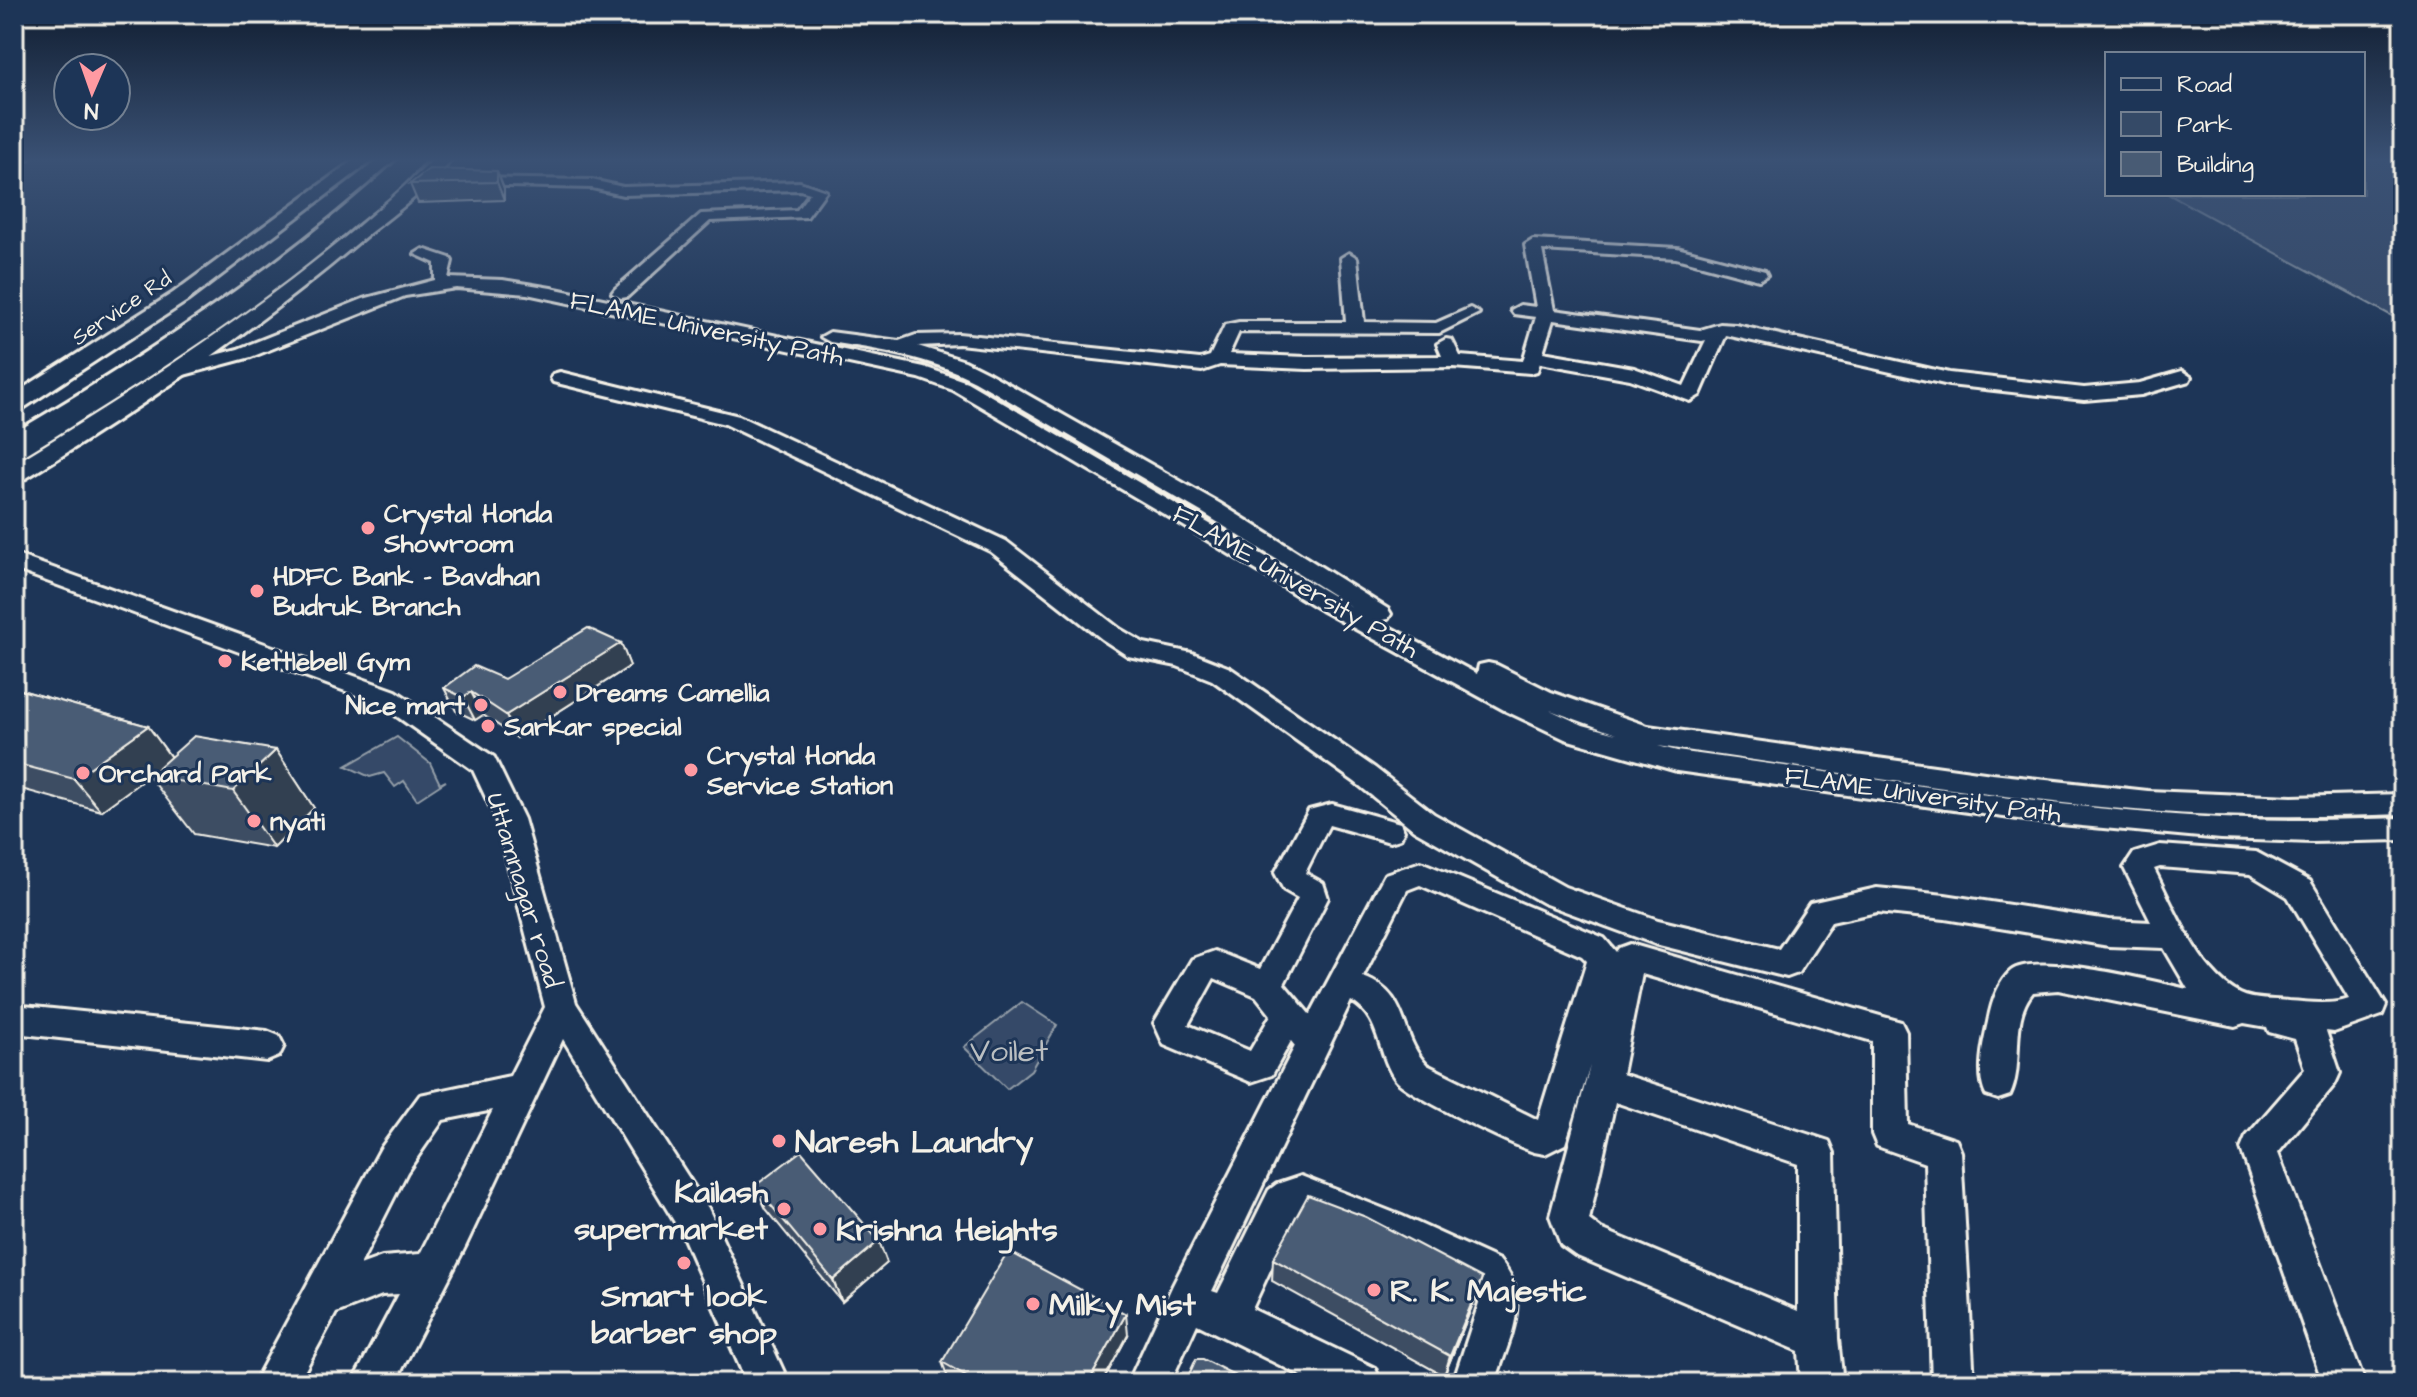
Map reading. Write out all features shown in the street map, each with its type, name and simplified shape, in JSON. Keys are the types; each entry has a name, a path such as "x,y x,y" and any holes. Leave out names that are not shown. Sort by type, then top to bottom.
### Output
{"highway":[{"path":"14,425 202,346 265,260 309,224"},
{"path":"14,447 202,346 233,305 344,224"},
{"path":"233,305 274,301"}],"street":[{"name":"Service Rd","path":"14,404 201,282 279,224"},
{"path":"14,475 180,370 202,346 274,301 358,224"},
{"path":"621,293 698,224"},
{"path":"902,347 929,338 1191,365 1218,359 1307,363 1453,361 1530,367 1546,312 1533,245 1677,253 1759,275"},
{"path":"423,254 444,261 441,277"},
{"path":"1349,258 1355,326"},
{"path":"202,346 363,294 441,277 531,280 621,293 671,306 850,341 902,347 982,377 1211,508 1395,625 1542,698 1645,744"},
{"name":"FLAME University Path","path":"202,346 378,298 438,284 462,284 512,287 926,374 960,386 1329,605 1515,705 1574,732 2024,810 2260,831 2403,829"},
{"path":"1520,310 1702,336 1720,329 1736,330 1949,379 2084,394 2141,389 2182,377"},
{"path":"1218,359 1231,329 1239,327 1439,328 1470,313"},
{"path":"1439,328 1453,361"},
{"path":"1533,356 1634,374 1690,395 1720,329"},
{"path":"926,374 947,362"},
{"path":"560,378 732,420 998,546 1111,634 1137,650 1183,659 1221,674 1365,775 1424,822 1554,895 1603,915 1655,932 1787,964 1821,912 1877,900 1945,907 2109,933 2173,936"},
{"name":"Uttamnagar road","path":"14,561 387,697 484,764 510,819 561,1007 695,1221 768,1383"},
{"name":"FLAME University Path","path":"1645,744 2148,801 2292,807 2403,804"},
{"path":"1267,986 1313,898 1312,891 1295,882 1290,873 1319,817 1332,814 1390,831"},
{"path":"2160,856 2256,863 2299,889 2370,1005 2334,1018 2254,1012 2230,1005 2201,982 2173,936 2139,868 2144,861 2160,856"},
{"path":"1149,1383 1187,1299 1343,984 1396,882 1421,873 1593,947 1603,957 1602,971 1552,1132 1545,1138 1534,1136 1415,1076 1402,1060 1385,1012 1372,995 1343,984"},
{"path":"1818,1339 1588,1242 1574,1232 1569,1216 1603,1083 1630,957 1889,1032 1890,1134 1943,1152 1953,1383"},
{"path":"1289,1013 1260,1064 1251,1067 1176,1035 1171,1023 1203,968 1215,964 1267,986 1289,1013 1314,1045"},
{"path":"1998,1084 2004,1030 2013,989 2024,979 2058,977 2308,1027 2323,1073 2259,1149 2344,1383"},
{"path":"373,1383 432,1273 561,1007"},
{"path":"14,1019 267,1046"},
{"path":"1603,1083 1816,1153 1818,1339 1822,1383"},
{"path":"275,1383 394,1160 432,1106 520,1090"},
{"path":"1227,1318 1282,1203 1290,1196 1301,1194 1389,1229 1485,1274 1497,1287 1499,1303 1474,1383"},
{"path":"322,1299 382,1276 432,1273"},
{"path":"1187,1299 1360,1383"}],"green space":[{"path":"2223,224 2403,224 2403,322"},
{"path":"397,737 430,763 440,784 446,781 417,800 404,781 395,787 384,773 370,777 346,766"},
{"name":"Voilet","path":"1022,1002 1057,1025 1031,1070 1007,1089 964,1047"}],"building":[{"path":"588,628 621,643 506,715 471,692 463,697 444,688 474,666 504,679"},
{"path":"14,688 148,726 74,779 14,763"},
{"path":"194,736 276,750 233,791 149,776"},
{"name":"Krishna Heights","path":"801,1151 879,1241 833,1280 755,1186"},
{"name":"R. K. Majestic","path":"1308,1195 1366,1217 1482,1278 1450,1356 1273,1259"},
{"name":"Milky Mist","path":"1008,1251 1126,1314 1088,1383 979,1383 942,1362"},
{"path":"1196,1359 1203,1359 1250,1383 1185,1383"}],"place":[{"name":"Crystal Honda Showroom","path":"368,528"},
{"name":"HDFC Bank - Bavdhan Budruk Branch","path":"257,591"},
{"name":"Kettlebell Gym","path":"225,661"},
{"name":"Dreams Camellia","path":"560,692"},
{"name":"Nice mart","path":"481,705"},
{"name":"Sarkar special","path":"488,726"},
{"name":"Crystal Honda Service Station","path":"691,770"},
{"name":"Orchard Park","path":"83,773"},
{"name":"nyati","path":"254,821"},
{"name":"Naresh Laundry","path":"779,1141"},
{"name":"Kailash supermarket","path":"784,1209"},
{"name":"Krishna Heights","path":"820,1229"},
{"name":"Smart look barber shop","path":"684,1263"},
{"name":"R. K. Majestic","path":"1374,1290"},
{"name":"Milky Mist","path":"1033,1304"}]}
